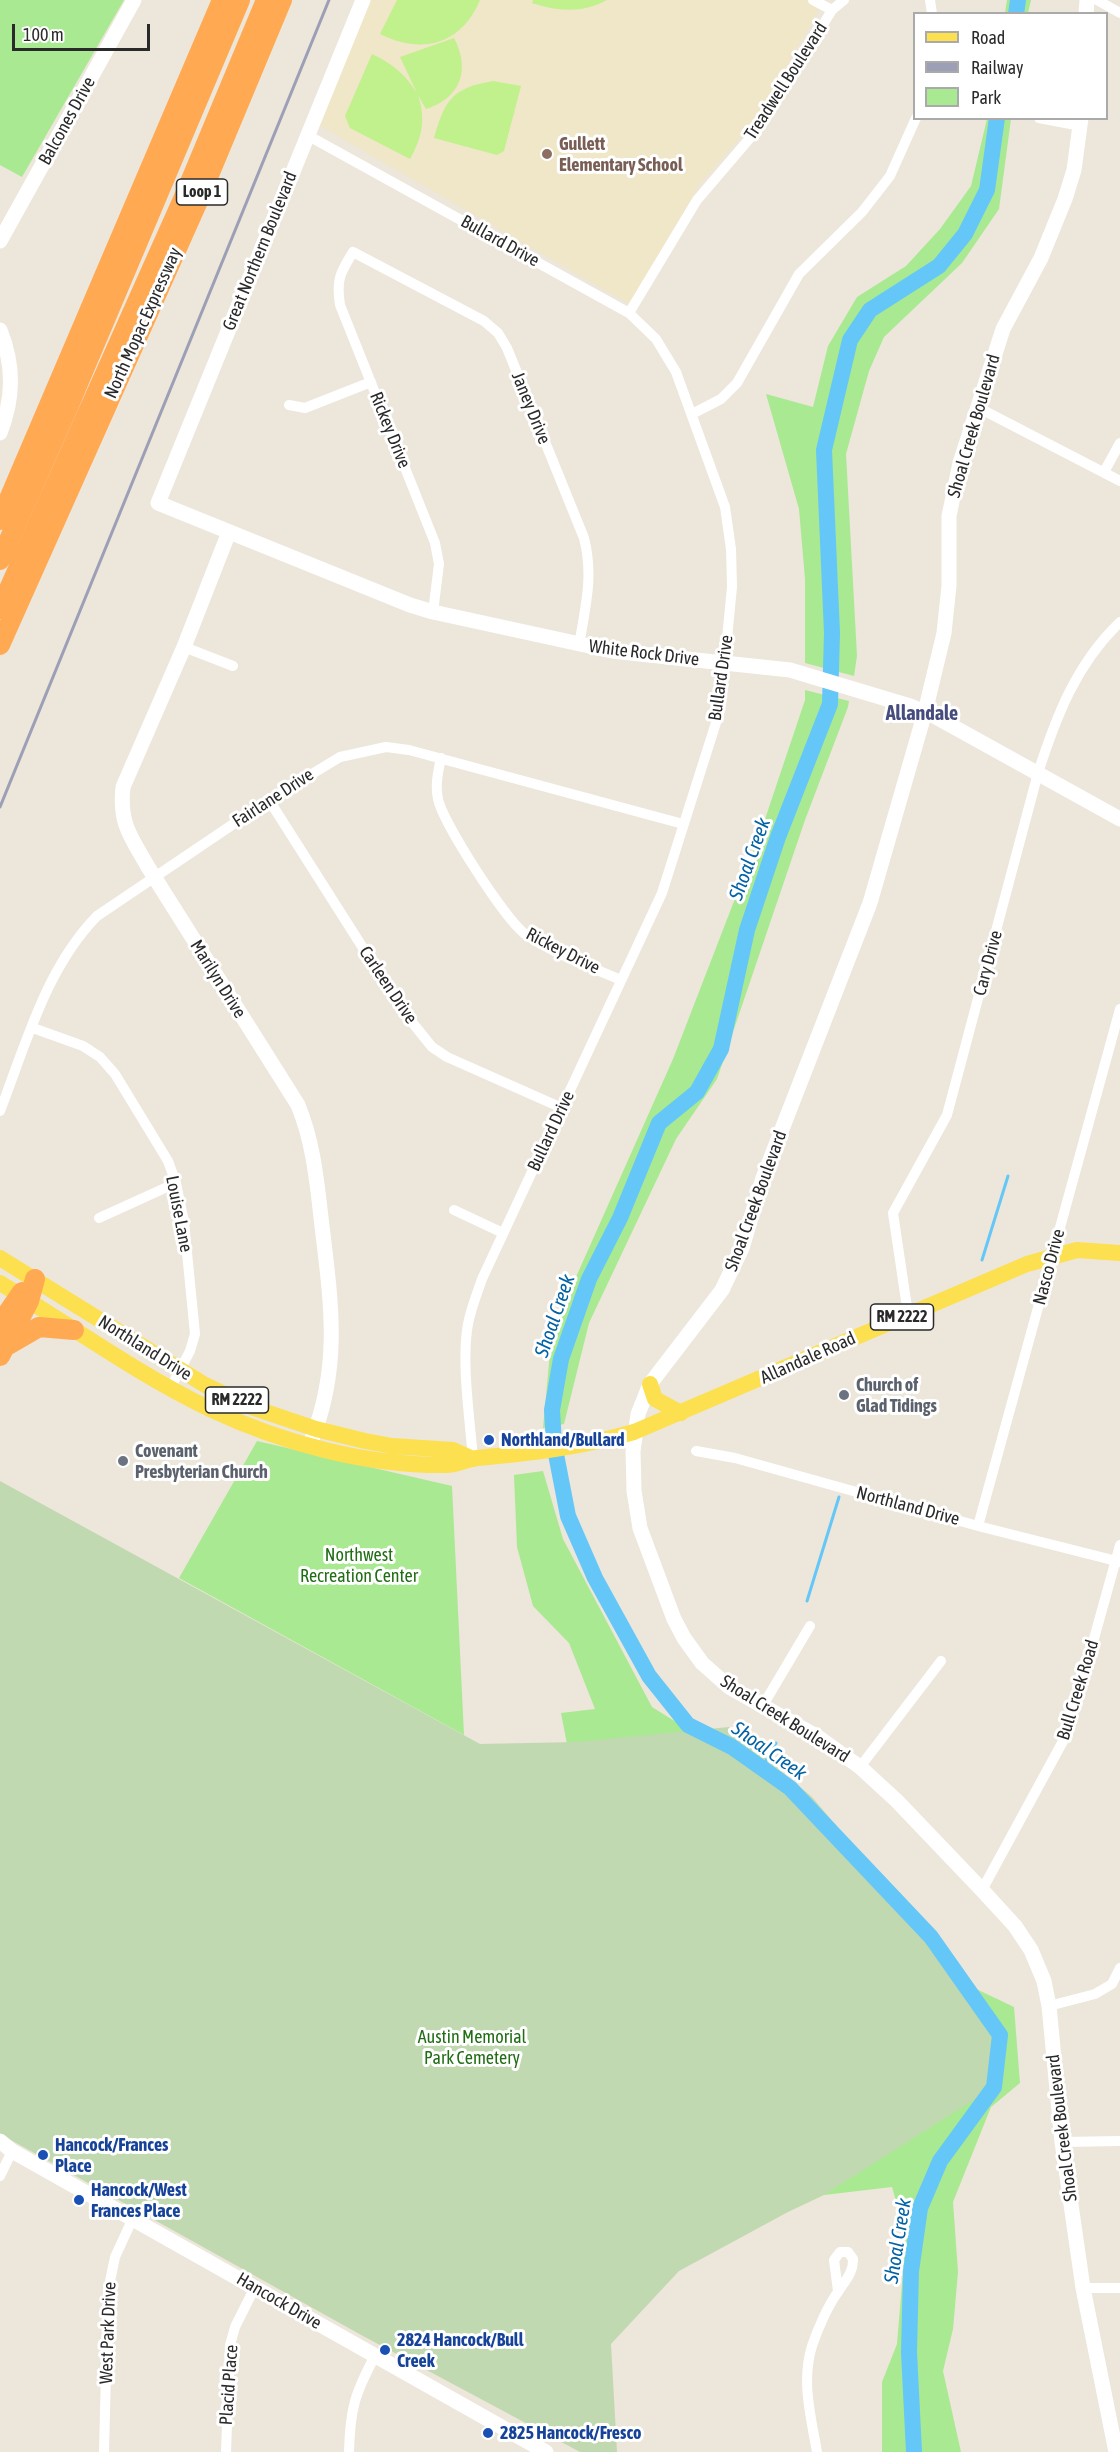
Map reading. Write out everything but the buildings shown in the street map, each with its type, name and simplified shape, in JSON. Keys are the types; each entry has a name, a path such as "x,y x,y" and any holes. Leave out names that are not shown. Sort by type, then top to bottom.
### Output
{"highway":[{"path":"2,514 222,0"},
{"path":"0,560 69,405 240,0"},
{"path":"0,609 183,200 266,0"},
{"name":"North Mopac Expressway","path":"0,645 199,199 282,0"},
{"path":"33,484 87,344 88,316"},
{"path":"42,513 117,382"},
{"path":"3,1351 24,1298 35,1279"},
{"path":"0,1324 24,1298"},
{"path":"3,1351 39,1327 74,1330"}],"main road":[{"name":"Allandale Road","path":"634,1432 908,1314 1052,1255 1077,1250 1120,1253"},
{"name":"Northland Drive","path":"0,1258 206,1385 254,1408 316,1429 392,1446 453,1450 473,1459"},
{"name":"Northland Drive","path":"0,1283 171,1387 241,1422 310,1445 379,1461 449,1465 473,1459 585,1445 634,1432"},
{"path":"650,1384 655,1399 681,1413"}],"street":[{"name":"Balcones Drive","path":"0,242 134,0"},
{"name":"Great Northern Boulevard","path":"158,503 363,0"},
{"path":"813,0 832,10"},
{"name":"Treadwell Boulevard","path":"629,313 697,200 762,124 832,10 844,0"},
{"path":"1097,0 1120,13"},
{"path":"692,414 721,399 737,383 799,274 862,212 890,176 915,120"},
{"path":"1060,120 1081,122"},
{"name":"Shoal Creek Boulevard","path":"1081,122 1074,170 1065,199 1041,258 1003,329 977,407 954,488 948,546 948,610 925,712 870,903 763,1178 742,1248 722,1290 650,1384 638,1414 634,1432 634,1491 640,1528 674,1619 702,1663 729,1687 818,1737 860,1767 897,1801 982,1890 1015,1926 1031,1950 1044,1981 1062,2142 1083,2288 1117,2449"},
{"name":"Bullard Drive","path":"307,135 629,313 656,339 676,372 692,414 725,507 731,549 732,587 720,710 662,893 482,1279 468,1324 466,1351 473,1459"},
{"name":"Rickey Drive","path":"353,252 340,273 338,289 340,305 435,543 439,564 433,612"},
{"name":"Janey Drive","path":"353,252 484,321 498,333 507,348 580,528 590,560 579,645"},
{"path":"0,433 10,400 11,379 9,357 1,334"},
{"path":"289,405 305,408 371,382"},
{"path":"977,407 1120,481"},
{"path":"1104,472 1120,443"},
{"name":"White Rock Drive","path":"158,503 433,612 612,651 790,670 849,687 925,712 1120,819"},
{"name":"Marilyn Drive","path":"229,532 184,647 123,787 121,808 126,828 154,878 297,1105 308,1130 314,1159 332,1306 333,1343 328,1381 310,1445"},
{"name":"Cary Drive","path":"908,1314 893,1214 947,1115 1038,773 1054,722 1068,691 1085,664 1120,622"},
{"path":"184,647 233,666"},
{"name":"Fairlane Drive","path":"0,1111 54,977 66,952 80,933 97,916 269,800 340,757 362,750 386,747 441,758 683,824"},
{"name":"Rickey Drive","path":"441,758 436,783 442,815 509,918 524,933 544,945 621,980"},
{"name":"Carleen Drive","path":"269,800 403,1011 432,1047 447,1058 562,1108"},
{"name":"Nasco Drive","path":"978,1526 1120,1009"},
{"name":"Louise Lane","path":"33,1028 84,1046 100,1057 115,1074 168,1161 176,1183 184,1222 195,1324 190,1352 171,1387"},
{"path":"99,1218 176,1183"},
{"path":"454,1210 503,1233"},
{"name":"Northland Drive","path":"696,1451 735,1458 978,1526 1118,1561"},
{"name":"Bull Creek Road","path":"982,1890 1068,1732 1118,1561 1120,1545"},
{"path":"762,1707 810,1626"},
{"path":"860,1767 941,1661"},
{"path":"1048,2006 1095,1994 1112,1984 1120,1968"},
{"name":"Hancock Drive","path":"0,2141 6,2150 133,2218 546,2452"},
{"path":"1062,2142 1120,2141"},
{"path":"0,2176 6,2150"},
{"name":"West Park Drive","path":"104,2452 108,2291 115,2257 133,2218"},
{"name":"Placid Place","path":"226,2452 230,2345 235,2327 255,2287"},
{"path":"1083,2288 1120,2288"},
{"path":"817,2452 806,2377 812,2344 838,2290"},
{"path":"349,2452 349,2422 352,2404 375,2356"}],"shaded area":[{"name":"Gullett Elementary School","path":"366,0 805,0 820,8 760,114 700,184 629,304 317,124"}],"green space":[{"path":"0,0 124,0 22,177 0,165"},
{"path":"397,0 480,0 472,15 451,36 439,42 411,44 380,34"},
{"path":"533,0 607,0 589,7 570,10 542,6 532,3"},
{"path":"1007,0 1031,0 1028,12 1005,12"},
{"path":"454,38 462,61 459,82 447,98 426,109 418,95 422,112 422,128 410,159 350,128 345,116 372,54 398,70 417,93 400,57"},
{"path":"493,81 521,86 504,151 497,155 434,138 442,114 452,98 468,88"},
{"path":"987,120 1011,120 999,209 962,263 884,337 869,371 846,454 857,656 854,676 805,663 805,579 799,509 766,394 813,407 828,346 857,297 906,266 940,229 971,186"},
{"path":"805,690 849,701 848,707 805,820 717,1079 676,1139 589,1323 564,1424 543,1428 552,1331 673,1059 760,834 805,700"},
{"name":"Northwest Recreation Center","path":"257,1441 452,1486 464,1735 179,1578"},
{"path":"543,1471 563,1539 652,1707 758,1773 953,1978 1014,2007 1020,2083 991,2107 953,2202 958,2272 953,2329 943,2371 961,2452 882,2452 882,2382 897,2344 906,2236 892,2187 824,2195 817,2142 602,1926 561,1713 595,1709 569,1643 533,1606 517,1547 514,1475"},
{"name":"Austin Memorial Park Cemetery","path":"0,1481 480,1744 576,1742 729,1727 812,1797 931,1937 1000,2035 994,2087 824,2195 679,2271 611,2344 617,2452 580,2452 363,2336 0,2134"}],"waterway":[{"name":"Shoal Creek","path":"1016,12 1018,0"},
{"name":"Shoal Creek","path":"914,2452 909,2352 911,2271 920,2208 940,2161 994,2087 1000,2035 931,1937 790,1788 732,1747 688,1725 649,1676 595,1578 568,1516 554,1444 552,1410 561,1359 589,1279 620,1218 659,1123 697,1092 721,1049 747,930 778,837 830,704 832,633 824,450 850,340 870,310 939,266 965,234 987,190 997,120"},
{"path":"982,1260 1008,1176"},
{"path":"807,1601 839,1497"},
{"path":"762,1768 776,1743"}],"railway":[{"path":"0,807 329,0"}],"place":[{"name":"Gullett Elementary School","path":"547,154"},
{"name":"Church of Glad Tidings","path":"844,1395"},
{"name":"Northland/Bullard","path":"489,1440"},
{"name":"Covenant Presbyterian Church","path":"123,1461"},
{"name":"Hancock/Frances Place","path":"43,2155"},
{"name":"Hancock/West Frances Place","path":"79,2200"},
{"name":"2824 Hancock/Bull Creek","path":"385,2350"},
{"name":"2825 Hancock/Fresco","path":"488,2433"}],"district":[{"name":"Allandale","path":"922,714"}]}
